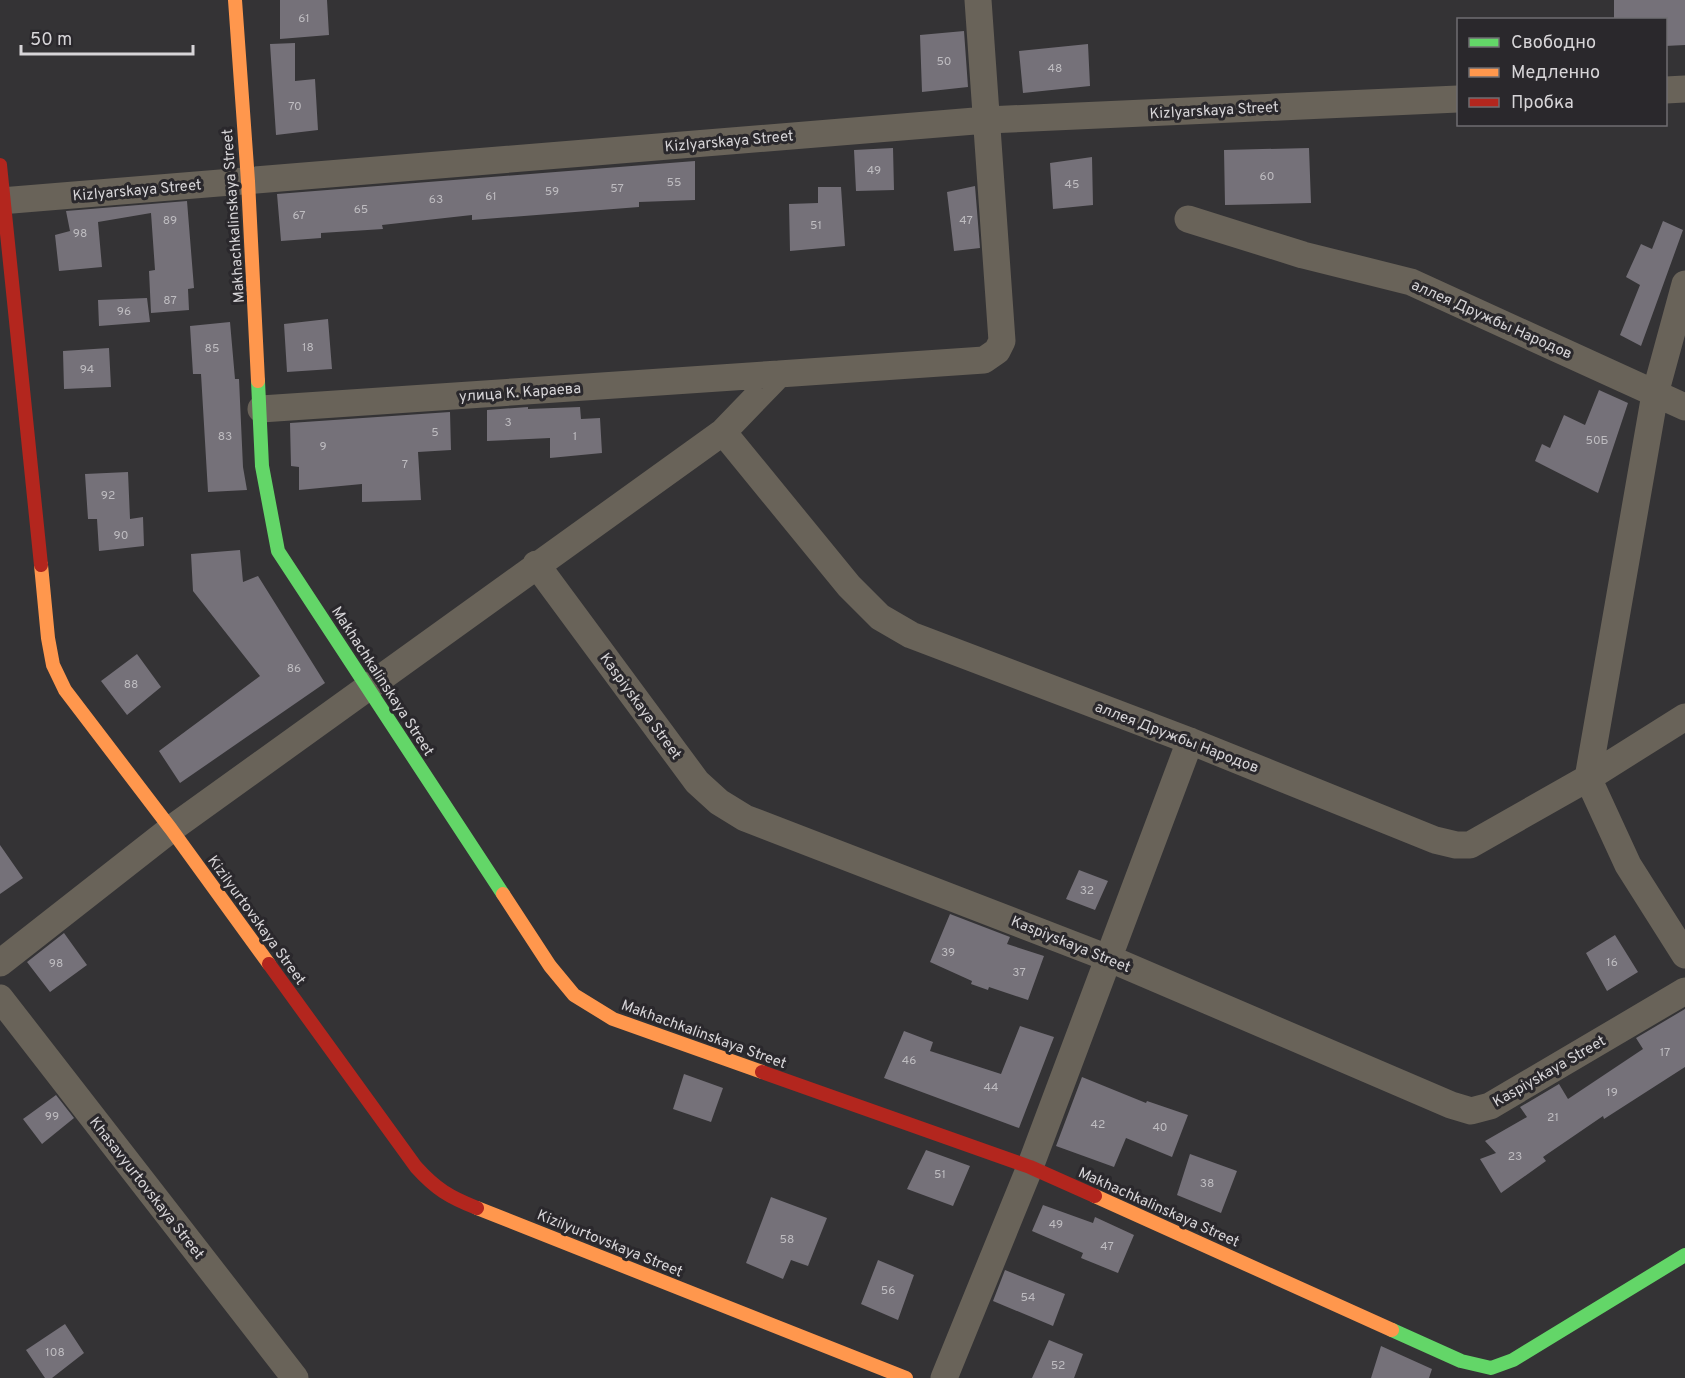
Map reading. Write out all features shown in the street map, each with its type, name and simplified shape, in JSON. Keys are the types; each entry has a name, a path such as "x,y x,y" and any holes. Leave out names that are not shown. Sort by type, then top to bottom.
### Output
{"street":[{"name":"Makhachkalinskaya Street","path":"235,0 248,181 262,465 278,550 550,966 574,994 613,1019 1030,1167 1461,1361 1491,1368 1514,1360 1685,1255"},
{"name":"улица К. Караева","path":"261,409 984,360 997,351 1002,341 978,0"},
{"path":"1667,90 1685,89"},
{"name":"Kizlyarskaya Street","path":"1,201 987,120 1457,99"},
{"name":"Kizilyurtovskaya Street","path":"0,165 1,201 48,638 53,665 65,690 171,829 416,1167 432,1185 456,1200 906,1378"},
{"name":"аллея Дружбы Народов","path":"1188,219 1303,255 1412,282 1685,406"},
{"path":"1685,284 1655,394 1588,778 1628,866 1685,955"},
{"path":"0,963 171,829 536,564 723,432 779,374"},
{"name":"аллея Дружбы Народов","path":"723,432 849,586 880,617 911,635 1190,741 1435,840 1456,845 1470,845 1588,778 1685,717"},
{"name":"Kaspiyskaya Street","path":"536,564 697,782 719,802 745,818 1108,958 1441,1101 1471,1111 1490,1106 1685,991"},
{"path":"944,1378 1030,1167 1190,741"},
{"name":"Khasavyurtovskaya Street","path":"0,998 295,1378"}],"building":[{"path":"280,0 327,0 329,35 280,39"},
{"path":"1614,0 1685,0 1685,45 1667,46 1667,18 1614,18"},
{"path":"964,31 968,87 922,92 920,35"},
{"path":"295,43 295,81 315,79 318,130 276,135 270,44"},
{"path":"1088,44 1090,86 1023,93 1019,51"},
{"path":"893,148 894,190 856,191 854,150"},
{"path":"1309,148 1311,203 1225,205 1224,150"},
{"path":"1092,157 1093,205 1053,209 1050,163"},
{"path":"695,161 695,200 639,202 639,207 472,220 472,215 382,225 383,229 321,233 321,238 281,241 277,194"},
{"path":"975,186 980,248 954,251 947,192"},
{"path":"818,187 841,187 845,246 790,251 789,204 818,203"},
{"path":"187,201 194,288 188,289 189,310 151,313 149,271 155,270 151,213 98,222 102,267 59,271 55,235 70,231 66,211"},
{"path":"1663,221 1683,230 1641,346 1620,335 1640,285 1626,277 1641,244 1652,249"},
{"path":"147,298 150,322 99,326 98,300"},
{"path":"328,319 332,369 287,372 284,324"},
{"path":"230,322 235,379 239,379 243,467 247,490 208,492 201,374 193,374 190,326"},
{"path":"109,348 111,387 64,389 63,351"},
{"path":"1599,390 1628,403 1598,493 1535,461 1542,444 1550,448 1564,415 1585,425"},
{"path":"528,407 528,409 580,407 581,419 600,418 602,453 550,458 550,438 487,441 487,410"},
{"path":"450,412 451,450 418,452 421,500 362,502 362,484 299,490 299,467 291,466 290,423"},
{"path":"128,472 130,519 143,517 144,546 99,551 97,519 88,519 85,474"},
{"path":"240,550 243,582 258,576 325,683 180,783 159,751 260,676 193,591 191,554"},
{"path":"137,654 161,687 127,715 101,681"},
{"path":"0,845 23,878 0,894"},
{"path":"1079,870 1108,881 1095,910 1066,899"},
{"path":"950,914 1010,937 1007,944 1044,956 1028,1000 989,987 988,990 971,984 972,981 930,962"},
{"path":"64,933 87,965 50,992 27,962"},
{"path":"1615,935 1638,972 1607,991 1586,953"},
{"path":"1685,1009 1685,1067 1604,1119 1603,1116 1543,1157 1546,1161 1501,1193 1480,1159 1496,1153 1485,1141 1527,1117 1520,1107 1559,1084 1568,1099 1643,1049 1636,1038"},
{"path":"1020,1026 1054,1037 1019,1128 884,1078 904,1031 933,1042 930,1051 1001,1074"},
{"path":"684,1074 723,1088 711,1122 673,1109"},
{"path":"1082,1077 1146,1103 1147,1101 1188,1115 1172,1157 1126,1138 1114,1167 1056,1146"},
{"path":"56,1095 74,1118 42,1144 23,1119"},
{"path":"926,1150 970,1166 953,1206 907,1189"},
{"path":"1190,1154 1237,1171 1221,1213 1177,1195"},
{"path":"771,1197 827,1218 808,1266 791,1260 783,1279 746,1263"},
{"path":"1043,1205 1093,1223 1095,1217 1134,1235 1118,1273 1081,1258 1083,1253 1032,1231"},
{"path":"878,1260 914,1275 898,1320 861,1304"},
{"path":"1005,1270 1065,1294 1053,1326 993,1301"},
{"path":"65,1324 84,1353 52,1378 45,1378 26,1350"},
{"path":"1049,1340 1083,1354 1074,1378 1032,1378"},
{"path":"1381,1346 1432,1369 1429,1378 1371,1378"}],"traffic: fast":[{"path":"258,381 262,466 278,551 503,894"},
{"path":"1392,1330 1461,1361 1491,1368 1513,1360 1685,1255"}],"traffic: slow":[{"path":"235,0 248,181 258,381"},
{"path":"41,565 53,665 65,690 171,829 269,964"},
{"path":"503,894 550,966 574,995 613,1019 762,1072"},
{"path":"1095,1196 1392,1330"},
{"path":"477,1208 906,1378"}],"traffic: jam":[{"path":"0,165 41,565"},
{"path":"269,964 416,1167 443,1192 477,1208"},
{"path":"762,1072 1030,1167 1095,1196"}]}
